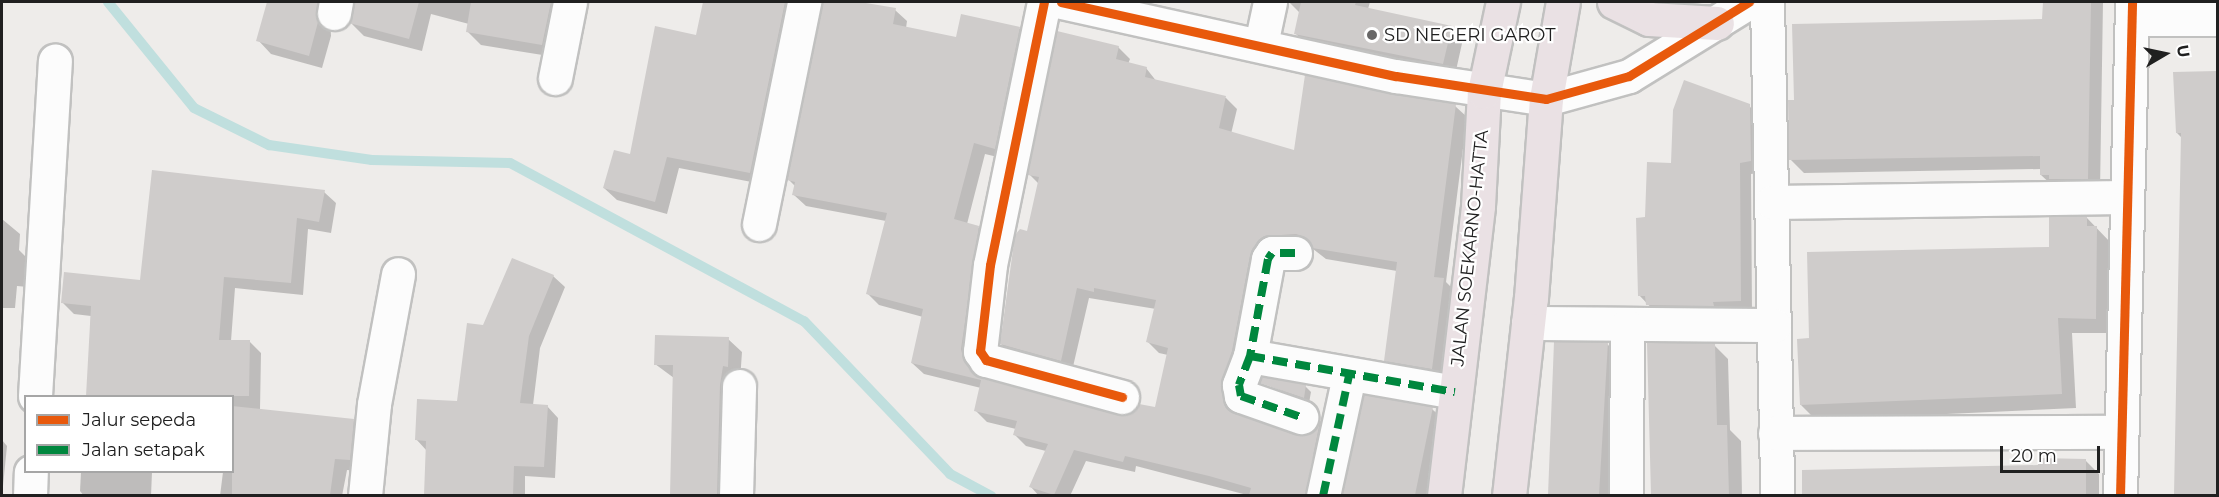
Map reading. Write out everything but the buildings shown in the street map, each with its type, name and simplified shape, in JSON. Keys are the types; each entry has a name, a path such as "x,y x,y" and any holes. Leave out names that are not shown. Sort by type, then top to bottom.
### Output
{"highway":[{"name":"JALAN SOEKARNO-HATTA","path":"1444,495 1478,206 1484,92 1503,2"},
{"path":"1509,495 1528,323 1546,99 1563,2"},
{"path":"1614,2 1649,19 1717,23"}],"street":[{"path":"555,78 570,2"},
{"path":"759,224 804,2"},
{"path":"1044,2 990,265 980,351 986,360 1122,397"},
{"path":"1061,2 1484,92 1546,99 1629,76 1749,2"},
{"path":"1261,44 1270,2"},
{"path":"1767,2 1777,495"},
{"path":"2120,495 2125,197 2132,10 2217,20"},
{"path":"35,395 55,61"},
{"path":"1772,202 2125,197"},
{"path":"1295,253 1272,253 1268,259 1250,356 1239,385 1241,396 1301,417"},
{"path":"365,495 374,404 398,274"},
{"path":"1528,323 1627,326 1774,325"},
{"path":"1626,495 1627,326"},
{"path":"1250,356 1350,376 1455,392"},
{"path":"1323,495 1350,376"},
{"path":"736,495 739,386"},
{"path":"1775,433 2120,432"},
{"path":"30,495 31,473"}],"waterway":[{"path":"108,2 194,108 269,145 372,160 510,163 804,321 950,474 991,496"}],"marked path":[{"path":"1295,253 1272,253 1268,259 1250,356 1455,392"},
{"path":"1250,356 1239,385 1241,396 1301,417"},
{"path":"1323,496 1349,376"}],"cycle path":[{"path":"1044,2 990,265 980,351 986,360 1122,397"},
{"path":"1061,2 1396,76 1546,99 1629,76 1749,2"},
{"path":"2120,496 2132,2"}],"place":[{"name":"SD NEGERI GAROT","path":"1372,35"}]}
